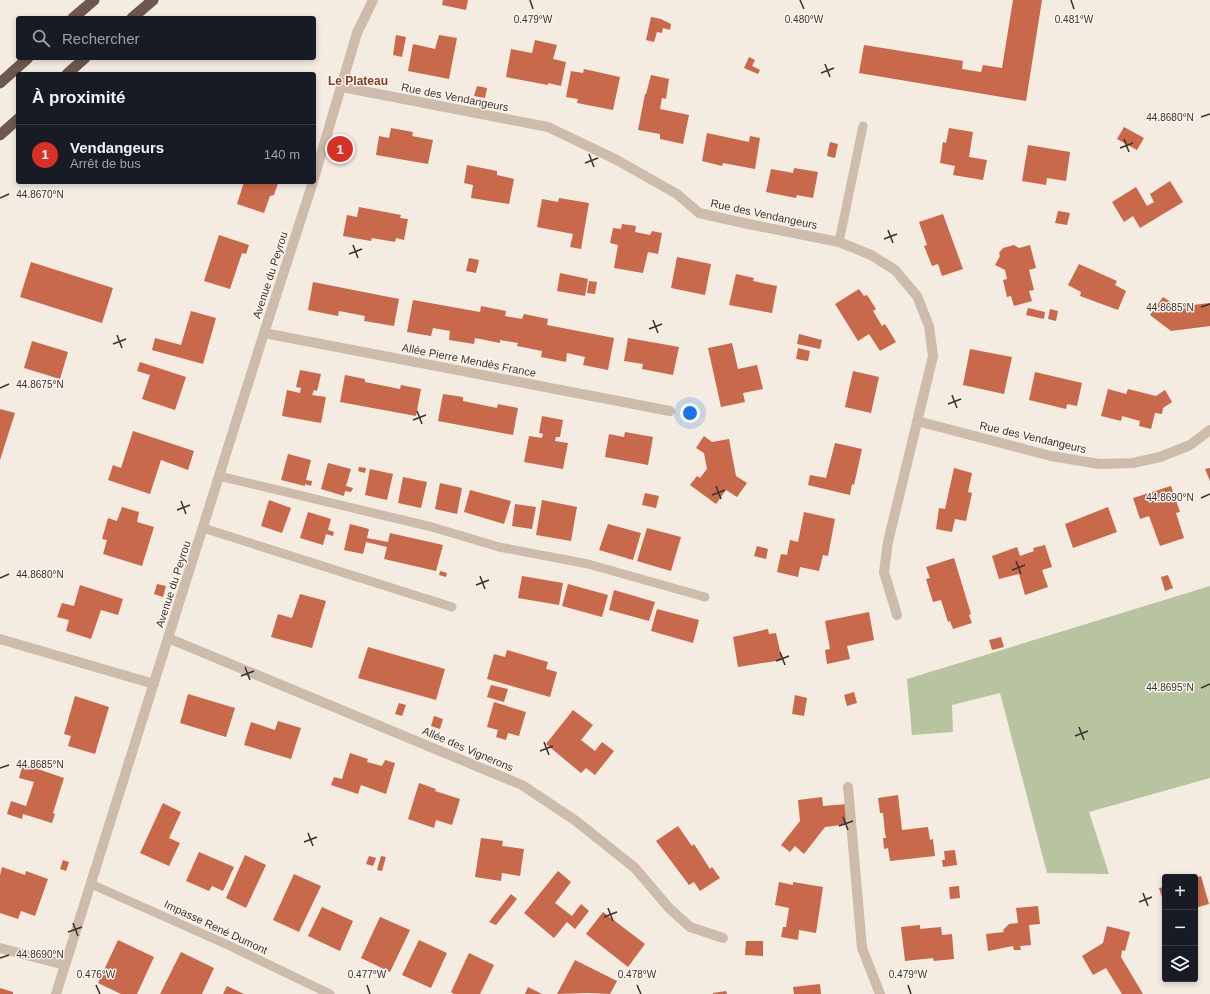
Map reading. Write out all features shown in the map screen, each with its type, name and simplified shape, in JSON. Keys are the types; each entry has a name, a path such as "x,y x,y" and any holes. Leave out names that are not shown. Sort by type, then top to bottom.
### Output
{"highway":[{"path":"75,16 94,0"},
{"path":"134,16 153,0"},
{"path":"0,83 26,60"},
{"path":"69,72 83,60"},
{"path":"0,135 16,120"}],"street":[{"path":"316,172 357,33 373,0"},
{"name":"Rue des Vendangeurs","path":"342,87 548,127 615,159 677,194 699,213 839,242 871,255 895,270 917,296 929,326 933,356 888,542 884,572 897,615"},
{"name":"Avenue du Peyrou","path":"56,994 312,184"},
{"name":"Allée Pierre Mendès France","path":"264,333 670,411"},
{"name":"Rue des Vendangeurs","path":"917,421 1051,456 1100,464 1133,463 1160,456 1190,445 1210,430"},
{"name":"Allée des Vignerons","path":"168,638 522,785 576,821 635,868 669,908 690,927 723,938"},
{"path":"0,639 154,684"},
{"path":"848,787 862,948 880,994"},
{"path":"0,948 65,966"}],"lane":[{"path":"839,242 863,126"},
{"path":"219,476 432,527 499,547 588,564 705,597"},
{"path":"203,528 452,607"},
{"name":"Impasse René Dumont","path":"91,884 228,945 330,994"}],"green space":[{"path":"1210,586 1210,778 1089,812 1109,874 1047,873 1000,693 952,705 953,732 912,735 907,679"}],"building":[{"path":"443,0 468,0 466,10 442,5"},
{"path":"1013,0 1042,0 1026,101 859,73 864,45 963,61 962,69 981,72 983,65 1002,68"},
{"path":"651,17 661,19 671,24 670,30 663,28 662,33 657,32 654,42 646,40"},
{"path":"396,35 406,37 402,57 393,55"},
{"path":"439,35 457,38 449,79 408,71 413,44 435,49"},
{"path":"535,40 557,45 553,59 566,62 561,86 506,77 511,49 532,53"},
{"path":"749,57 755,60 752,66 760,70 758,74 744,68"},
{"path":"584,69 620,77 613,110 577,103 578,99 566,97 571,71 583,73"},
{"path":"651,75 669,79 666,99 662,98 660,109 689,115 683,144 660,139 660,134 638,130 645,94"},
{"path":"477,86 487,88 485,98 474,96"},
{"path":"1124,127 1144,138 1137,150 1117,139"},
{"path":"391,128 413,132 412,136 433,140 428,164 376,155 379,136 389,138"},
{"path":"949,128 973,132 969,157 987,160 983,180 953,175 955,166 940,163 943,142 946,143"},
{"path":"707,133 749,142 750,136 760,138 755,169 723,163 722,166 702,161"},
{"path":"830,142 838,144 835,158 827,156"},
{"path":"1028,145 1070,152 1066,181 1047,178 1046,185 1022,181"},
{"path":"467,165 497,171 497,175 514,179 509,204 471,198 473,185 464,183"},
{"path":"794,168 818,172 813,198 797,195 796,198 766,192 771,169 793,173"},
{"path":"1170,181 1183,202 1140,228 1133,216 1124,222 1112,202 1136,187 1147,206 1154,202 1150,194"},
{"path":"243,184 278,184 274,195 270,196 264,213 237,204"},
{"path":"559,198 589,203 581,249 570,247 573,234 537,227 542,199 558,202"},
{"path":"359,207 401,215 400,218 408,219 404,240 396,238 395,242 372,238 371,241 343,236 347,215 357,217"},
{"path":"1058,211 1070,213 1067,225 1055,223"},
{"path":"943,214 963,269 942,276 938,264 932,266 924,246 927,245 919,222"},
{"path":"622,224 636,226 635,232 650,235 652,231 662,233 658,254 648,252 643,273 614,268 618,245 610,243 613,228 621,229"},
{"path":"219,235 249,245 246,254 242,253 230,289 204,281"},
{"path":"1014,245 1019,248 1030,245 1036,268 1029,270 1034,290 1029,291 1032,301 1014,306 1011,296 1007,297 1003,280 1007,279 1005,270 995,265 1000,256 999,253 1003,248"},
{"path":"677,257 711,264 705,295 671,288"},
{"path":"469,258 479,260 476,273 466,271"},
{"path":"31,262 113,288 102,323 20,297"},
{"path":"1079,264 1117,281 1115,285 1126,291 1118,310 1080,296 1081,292 1068,285"},
{"path":"560,273 588,279 585,296 557,291"},
{"path":"736,274 754,278 753,281 777,286 772,313 729,305"},
{"path":"589,281 597,282 595,294 587,293"},
{"path":"313,282 399,299 394,326 364,321 365,316 339,311 338,316 308,310"},
{"path":"859,289 864,296 867,295 876,309 873,311 882,326 885,324 896,342 880,351 869,334 858,341 835,304"},
{"path":"1163,297 1182,309 1184,306 1210,303 1210,326 1171,331 1150,315"},
{"path":"413,300 480,312 481,306 506,311 505,316 522,319 524,314 548,319 547,325 614,338 608,370 583,365 585,357 567,353 566,362 541,357 542,351 517,346 518,343 500,340 500,343 475,338 474,344 449,340 450,331 433,328 431,336 407,332"},
{"path":"1028,308 1045,312 1044,319 1026,315"},
{"path":"1050,309 1058,311 1056,321 1048,319"},
{"path":"191,311 216,318 203,364 152,350 155,338 181,345"},
{"path":"799,334 822,340 820,349 797,344"},
{"path":"628,338 679,347 673,375 642,369 643,364 624,361"},
{"path":"32,341 68,352 60,379 24,368"},
{"path":"732,343 738,369 757,365 763,389 743,393 745,402 721,407 708,348"},
{"path":"798,348 810,351 808,361 796,359"},
{"path":"970,349 1012,357 1004,394 963,385"},
{"path":"140,362 186,377 175,410 142,399 150,375 137,371"},
{"path":"300,370 321,374 317,391 314,390 312,395 326,397 321,423 282,416 287,390 300,393 301,388 296,387"},
{"path":"853,371 879,377 871,413 845,407"},
{"path":"1035,372 1082,383 1077,406 1067,404 1066,409 1029,400"},
{"path":"345,375 365,379 365,382 400,389 401,385 421,389 416,416 340,402"},
{"path":"1108,389 1126,394 1128,389 1156,396 1165,390 1172,402 1163,408 1162,414 1155,413 1151,429 1139,426 1140,421 1122,416 1121,421 1101,416"},
{"path":"443,394 463,397 463,401 497,408 498,404 518,408 513,435 438,421"},
{"path":"0,409 15,413 0,460"},
{"path":"542,416 563,420 560,437 556,437 555,441 568,443 563,469 524,462 529,436 542,438 543,434 539,433"},
{"path":"133,431 194,451 188,470 161,460 150,494 108,480 113,465 121,468"},
{"path":"625,432 653,437 648,465 605,457 609,434 624,437"},
{"path":"704,436 712,442 729,439 736,476 747,483 737,497 726,490 716,504 690,485 697,476 700,478 707,469 704,453 696,448"},
{"path":"835,443 862,449 854,485 852,484 850,495 808,485 810,475 826,478"},
{"path":"288,454 311,460 306,480 312,481 311,486 281,480"},
{"path":"328,463 351,469 346,486 353,488 351,492 345,491 344,496 321,489"},
{"path":"359,467 366,468 365,473 358,471"},
{"path":"954,468 972,473 968,492 972,493 966,521 955,519 952,532 936,529 939,508 945,509"},
{"path":"1210,468 1210,481 1205,469"},
{"path":"370,469 393,474 387,500 365,495"},
{"path":"403,477 427,482 421,508 398,503"},
{"path":"440,483 462,488 457,514 435,509"},
{"path":"1171,486 1180,512 1176,513 1184,538 1160,546 1149,516 1140,519 1133,498"},
{"path":"470,490 511,501 504,524 464,512"},
{"path":"645,493 659,496 656,508 642,505"},
{"path":"269,500 291,508 282,533 261,526"},
{"path":"542,500 577,507 571,541 536,535"},
{"path":"515,504 536,507 532,529 512,526"},
{"path":"122,507 139,512 137,522 154,527 142,566 103,554 107,540 102,539 108,518 117,521"},
{"path":"1108,507 1117,532 1073,548 1065,524"},
{"path":"308,512 331,519 328,530 334,532 333,536 326,534 323,545 300,538"},
{"path":"804,512 835,519 828,556 823,555 819,571 800,567 798,577 777,572 781,554 787,555 790,540 798,542"},
{"path":"350,524 369,529 367,538 388,542 390,533 443,545 436,571 384,559 387,547 366,542 363,554 344,550"},
{"path":"608,524 641,533 633,560 599,550"},
{"path":"647,528 681,537 671,571 637,561"},
{"path":"1045,545 1052,567 1042,570 1048,587 1025,595 1019,574 999,579 992,556 1017,547 1020,556 1034,551 1033,548"},
{"path":"757,546 768,549 766,559 754,556"},
{"path":"954,558 971,614 969,615 972,623 953,629 950,621 948,622 941,600 933,602 926,579 930,578 926,567"},
{"path":"440,571 447,573 446,577 439,575"},
{"path":"1168,575 1173,588 1165,591 1161,577"},
{"path":"522,576 563,583 559,605 518,598"},
{"path":"157,584 166,586 163,597 154,594"},
{"path":"568,584 608,595 602,617 562,606"},
{"path":"80,585 123,599 118,615 101,610 91,639 66,631 69,620 57,617 62,603 74,606"},
{"path":"614,590 655,602 649,621 609,610"},
{"path":"300,594 326,601 312,648 271,637 278,614 292,618"},
{"path":"657,609 699,620 693,643 651,631"},
{"path":"869,612 874,640 847,646 850,659 827,664 825,650 830,649 825,621"},
{"path":"768,629 769,634 776,633 782,660 738,667 733,637"},
{"path":"1001,637 1004,647 992,650 989,640"},
{"path":"368,647 445,669 436,700 358,678"},
{"path":"507,650 548,662 546,669 557,672 550,697 487,679 494,654 505,657"},
{"path":"491,685 508,689 504,702 487,697"},
{"path":"854,692 857,703 847,706 844,695"},
{"path":"188,694 235,708 226,737 180,723"},
{"path":"795,695 807,698 804,716 792,714"},
{"path":"75,696 109,707 95,754 68,746 71,736 64,734"},
{"path":"494,702 526,712 519,736 508,733 506,740 496,737 498,730 487,727"},
{"path":"399,703 406,705 402,716 395,714"},
{"path":"573,710 593,725 581,740 595,751 602,742 614,751 595,775 586,768 581,773 546,744"},
{"path":"434,716 443,719 440,729 431,726"},
{"path":"278,721 301,728 291,759 244,745 251,722 275,730"},
{"path":"350,753 368,759 367,762 382,766 385,760 395,763 386,794 361,785 358,794 331,785 334,777 342,779"},
{"path":"23,764 64,778 53,813 55,814 52,823 23,814 22,819 7,814 11,801 26,806 34,782 19,778"},
{"path":"419,783 436,789 435,791 460,799 452,825 436,820 434,828 408,819"},
{"path":"898,795 902,830 928,827 930,840 933,839 935,856 890,861 888,848 884,849 883,838 886,838 883,813 880,813 878,798"},
{"path":"822,797 823,806 847,804 849,824 825,827 804,854 795,846 790,852 781,845 800,821 798,800"},
{"path":"163,803 181,812 169,838 180,843 169,866 140,853"},
{"path":"678,826 692,846 694,844 710,869 712,867 720,878 700,891 694,882 689,885 656,841"},
{"path":"481,838 503,841 502,846 524,849 520,876 502,873 501,881 475,877"},
{"path":"955,850 957,865 943,867 942,860 945,860 944,851"},
{"path":"199,852 234,867 223,891 212,886 209,891 186,881"},
{"path":"245,855 266,865 246,908 226,898"},
{"path":"369,856 376,858 373,866 366,864"},
{"path":"381,856 386,857 382,871 377,870"},
{"path":"63,860 69,862 66,871 60,869"},
{"path":"2,867 25,875 26,871 48,879 35,916 21,911 18,919 0,913 0,875"},
{"path":"558,871 571,882 555,903 572,916 581,904 589,911 575,929 567,922 554,938 524,913"},
{"path":"294,874 321,886 299,932 273,920"},
{"path":"1201,876 1209,904 1198,907 1198,877"},
{"path":"779,882 793,885 793,882 823,887 816,933 799,930 798,940 781,937 783,927 786,927 789,908 775,905"},
{"path":"959,886 960,898 950,899 949,887"},
{"path":"1159,888 1162,888 1162,898"},
{"path":"511,894 517,899 496,925 489,922"},
{"path":"1038,906 1040,924 1029,925 1031,945 1020,946 1021,950 1014,950 1013,946 988,951 986,934 1004,932 1003,930 1009,924 1018,923 1016,908"},
{"path":"322,907 353,921 340,951 308,936"},
{"path":"603,912 645,944 628,967 586,934"},
{"path":"380,917 410,930 390,972 361,958"},
{"path":"920,925 920,929 941,927 942,935 952,934 954,959 934,961 933,958 905,961 901,927"},
{"path":"1107,926 1130,932 1125,951 1122,950 1121,957 1143,994 1122,994 1106,968 1093,975 1082,956 1103,943"},
{"path":"118,940 154,957 137,994 121,994 98,983"},
{"path":"419,940 447,953 431,988 402,975"},
{"path":"746,941 763,941 763,956 745,955"},
{"path":"181,952 214,968 202,994 160,994"},
{"path":"469,953 494,965 480,994 454,994 451,992"},
{"path":"575,960 617,981 610,994 557,994"},
{"path":"820,984 821,994 794,994 793,987"},
{"path":"227,986 244,994 223,994"},
{"path":"528,987 542,994 525,994"},
{"path":"0,988 13,992 13,994 0,994"},
{"path":"726,991 727,994 713,994 713,993"}],"place":[{"name":"Vendangeurs","path":"340,149"}],"district":[{"name":"Le Plateau","path":"358,81"}]}
